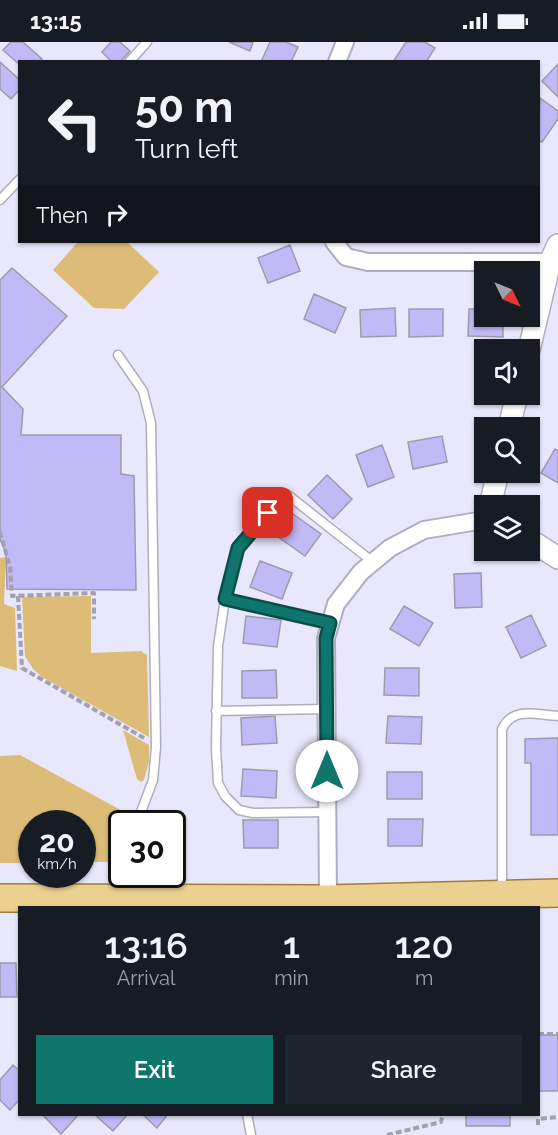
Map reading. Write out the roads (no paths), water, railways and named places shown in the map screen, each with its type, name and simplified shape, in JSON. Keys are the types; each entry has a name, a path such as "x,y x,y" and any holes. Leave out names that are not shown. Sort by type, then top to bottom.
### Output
{"main road":[{"path":"0,898 118,888"},
{"path":"170,888 327,899 558,893"}],"street":[{"path":"338,60 345,42"},
{"path":"335,243 346,257 368,262 555,256 532,339"},
{"path":"327,899 326,638 336,604 361,572 390,548 424,530 474,522"},
{"path":"540,546 558,558"}],"lane":[{"path":"131,60 145,43"},
{"path":"0,200 18,181"},
{"path":"118,355 143,391 150,423 156,747 153,780 142,810"},
{"path":"327,812 253,813 239,810 225,796 218,783 216,711 218,646 225,599 238,548 255,526 288,495 373,562"},
{"path":"225,599 330,623"},
{"path":"216,711 327,709"},
{"path":"502,894 501,739 506,720 521,712 558,716"},
{"path":"247,1116 251,1135"}]}
